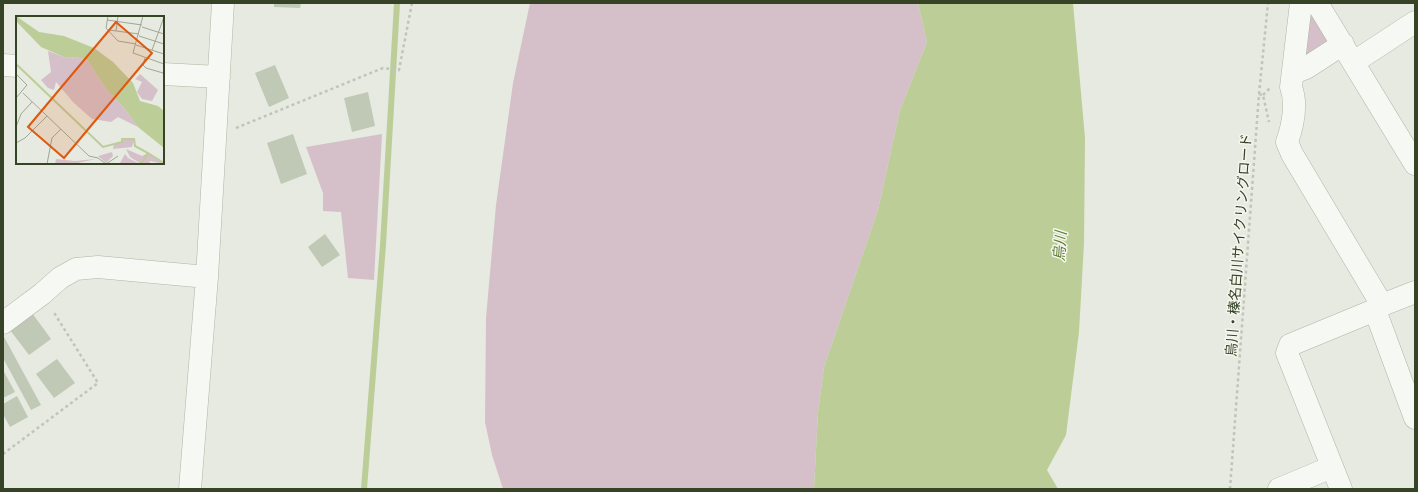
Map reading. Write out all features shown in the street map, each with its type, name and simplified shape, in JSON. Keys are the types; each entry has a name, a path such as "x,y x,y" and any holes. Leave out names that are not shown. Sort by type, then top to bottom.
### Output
{"street":[{"path":"190,489 207,277 223,3"},
{"path":"1301,3 1292,80 1294,96 1291,131 1287,142 1292,154 1379,308 1415,418"},
{"path":"1317,3 1415,164"},
{"path":"1292,80 1306,68 1348,53 1415,22"},
{"path":"3,65 16,66"},
{"path":"164,74 219,77"},
{"path":"3,323 42,294 60,278 76,269 98,267 207,277"},
{"path":"1341,489 1287,353 1290,345 1415,292"},
{"path":"1279,489 1332,467"}],"path":[{"path":"215,136 383,68 399,70 412,3"},
{"name":"烏川・榛名白川サイクリングロード","path":"1230,489 1259,94 1268,3"},
{"path":"3,454 98,383 42,294"}],"shaded area":[{"path":"530,3 918,3 927,42 900,110 878,210 824,367 818,412 814,489 503,489 492,455 485,422 486,318 496,205 513,83"},
{"path":"1311,13 1331,38 1311,58 1304,56"},
{"path":"382,134 374,280 348,278 341,212 323,211 323,193 306,147"}],"water":[{"name":"烏川","path":"918,3 1073,3 1085,138 1084,243 1079,332 1066,435 1047,470 1058,489 814,489 818,412 824,367 878,210 900,110 927,42"}],"building":[{"path":"274,3 301,3 300,8 274,7"},
{"path":"275,65 289,98 269,107 255,73"},
{"path":"368,92 375,126 352,132 344,98"},
{"path":"293,134 307,174 281,184 267,143"},
{"path":"325,234 340,255 322,267 308,247"},
{"path":"32,313 51,339 29,355 10,330"},
{"path":"3,335 41,405 31,410 3,358"},
{"path":"57,359 75,383 54,398 36,374"},
{"path":"3,370 15,392 3,398"},
{"path":"17,396 28,417 10,427 3,414 3,404"}],"waterway":[{"path":"364,489 383,245 397,3"}]}
